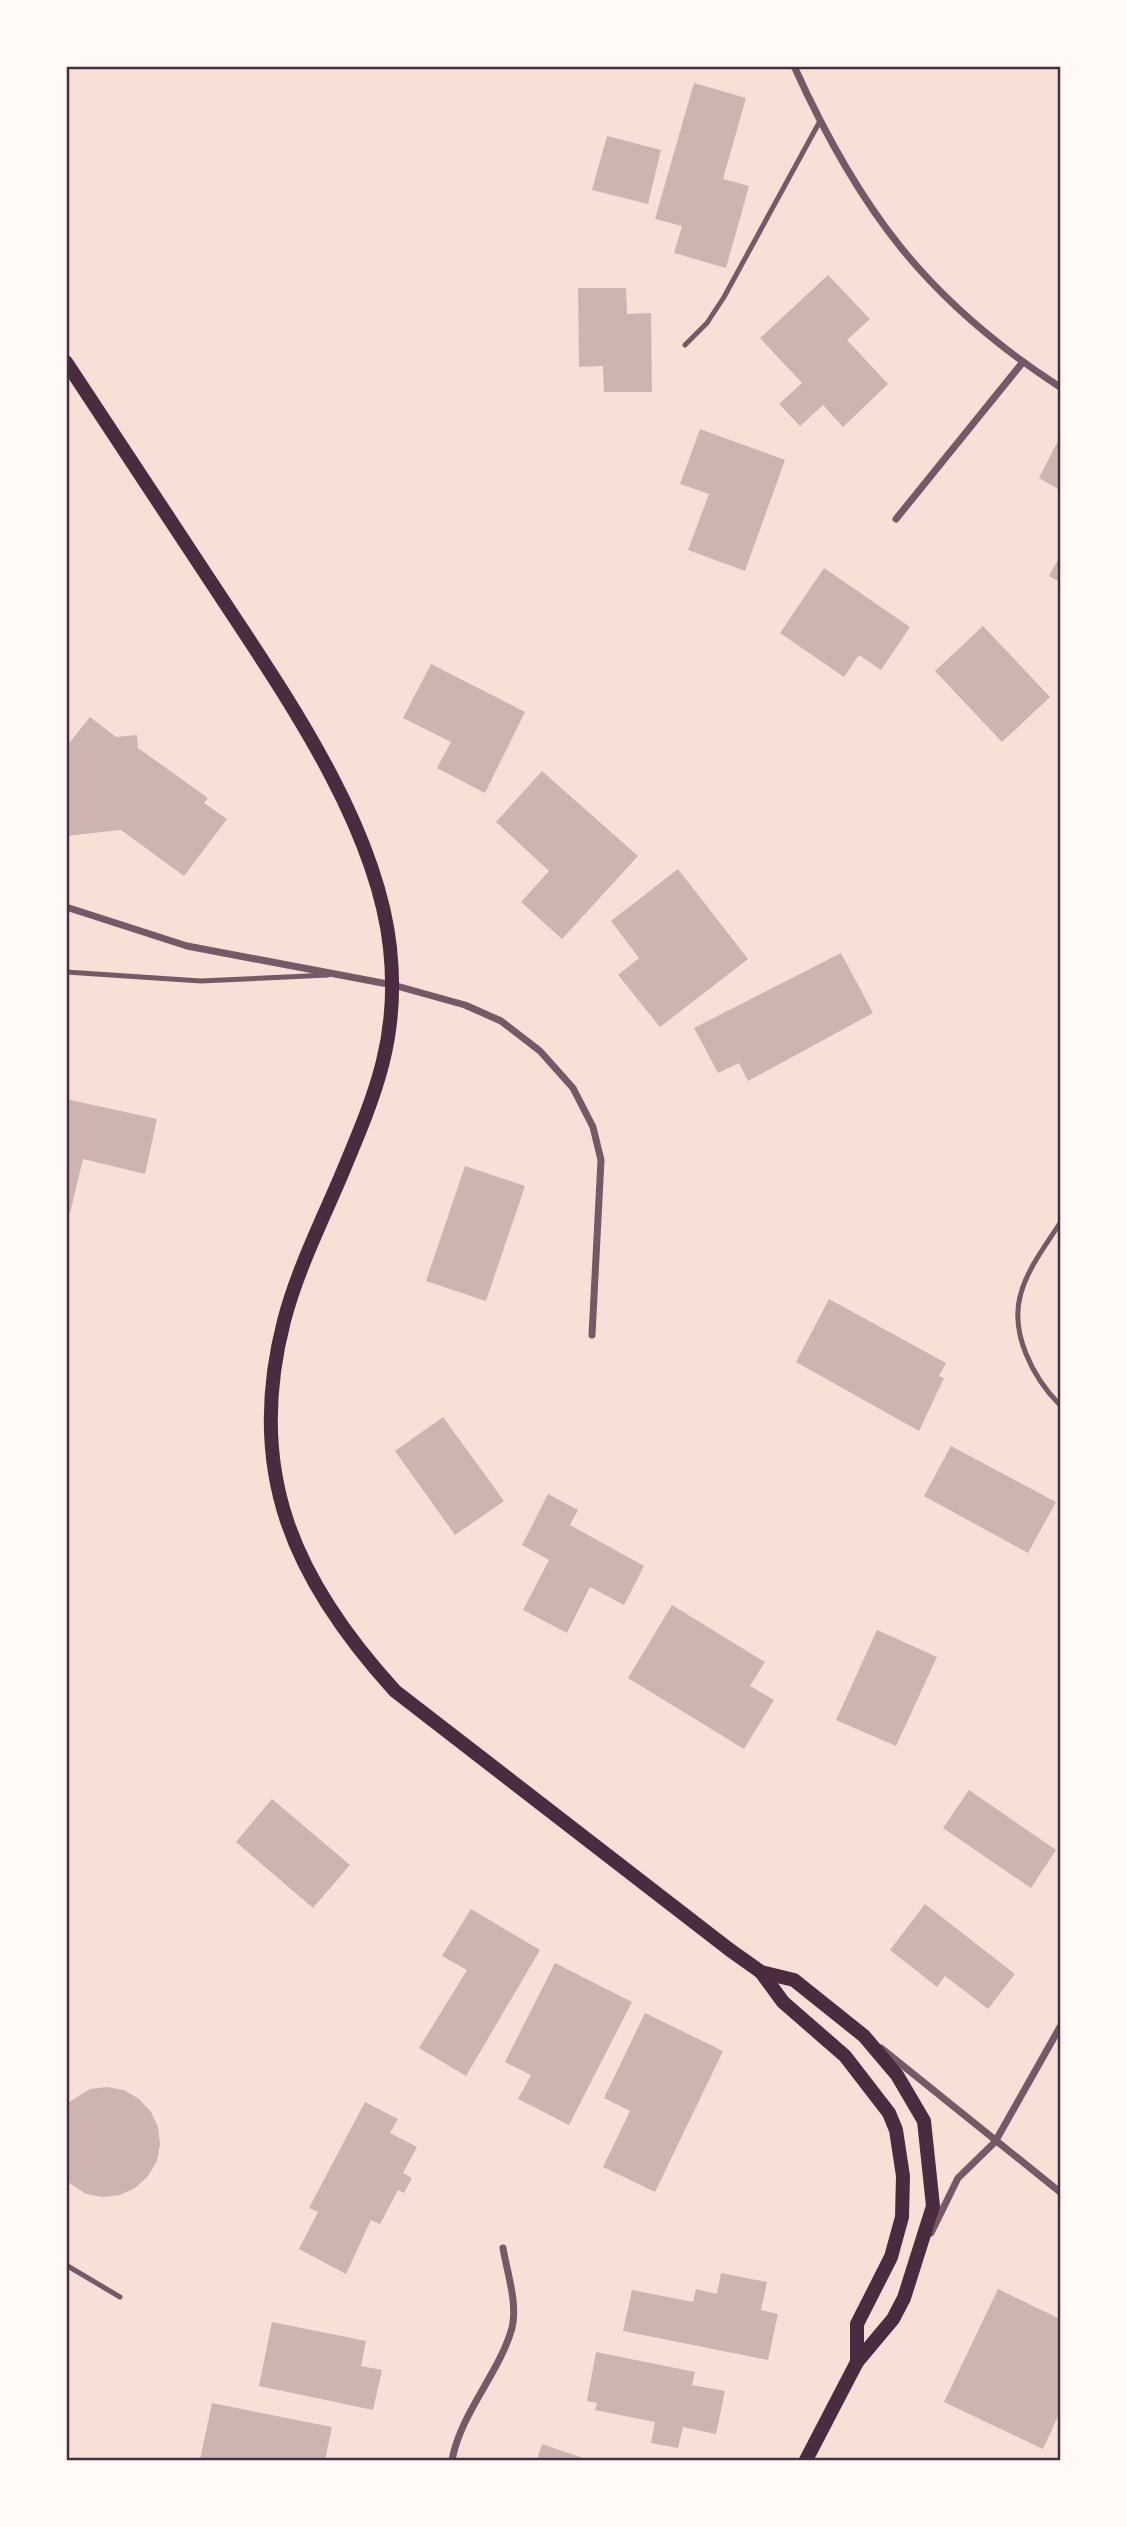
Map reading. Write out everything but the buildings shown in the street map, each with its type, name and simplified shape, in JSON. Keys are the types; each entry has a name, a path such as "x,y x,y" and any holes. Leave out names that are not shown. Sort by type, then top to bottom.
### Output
{"main road":[{"path":"66,362 258,653 349,807 376,876 390,944 393,985 391,1029 379,1085 299,1278 284,1320 277,1358 271,1416 275,1482 292,1541 314,1587 352,1644 395,1691 761,1972 783,2002 845,2056 888,2113 896,2130 903,2176 902,2217 891,2258 857,2324 857,2362"},
{"path":"761,1972 794,1980 864,2036 897,2075 924,2121 933,2206 904,2298 893,2319 857,2362 806,2460"}],"street":[{"path":"794,66 820,121 862,195 890,237 950,303 1023,362 1060,387"},
{"path":"896,519 1023,362"},
{"path":"66,906 187,946 393,985 465,1005 501,1021 540,1051 573,1088 593,1127 601,1160 592,1335"},
{"path":"904,2298 946,2197 958,2178 995,2142 1060,2027"},
{"path":"864,2036 913,2072 995,2142 1060,2192"},
{"path":"452,2460 459,2435 512,2326 512,2305 503,2248"}],"lane":[{"path":"685,345 706,323 724,298 820,121"},
{"path":"66,972 201,981 331,975"},
{"path":"1060,1223 1041,1252 1021,1292 1017,1313 1023,1346 1036,1375 1060,1405"},
{"path":"66,2265 120,2297"}]}
